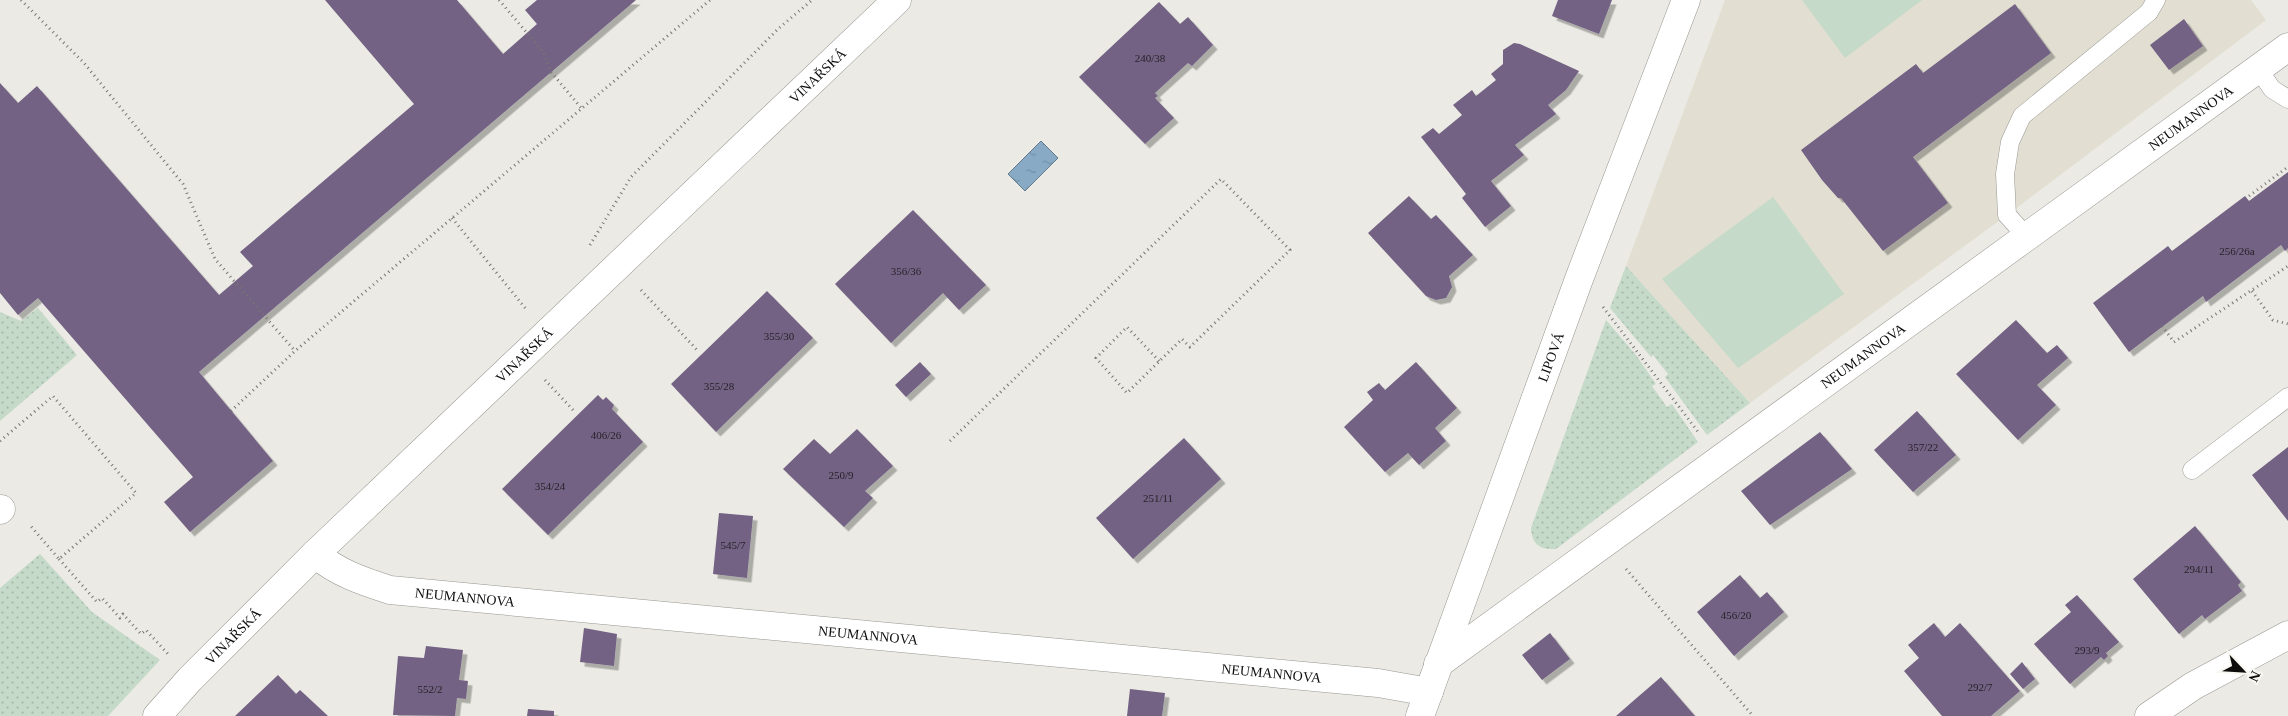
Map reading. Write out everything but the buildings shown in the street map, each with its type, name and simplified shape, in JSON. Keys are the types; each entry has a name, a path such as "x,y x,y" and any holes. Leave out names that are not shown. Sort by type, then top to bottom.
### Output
{"street":[{"name":"VINAŘSKÁ","path":"157,716 190,679 315,554 897,0"},
{"name":"LIPOVÁ","path":"1425,704 1579,279 1686,0"},
{"name":"NEUMANNOVA","path":"1438,664 2288,48"},
{"name":"NEUMANNOVA","path":"315,554 330,567 348,576 390,590 1378,683 1425,704"},
{"path":"2149,716 2194,686 2288,635"}],"lane":[{"path":"2027,237 2007,215 2005,174 2010,142 2022,116 2149,12 2156,0"},
{"path":"2258,70 2272,89 2288,99"},
{"path":"2192,470 2288,397"}],"path":[{"path":"21,0 84,64 183,184 215,260 295,351"},
{"path":"499,0 544,53 551,72 582,108"},
{"path":"231,411 295,351 710,0"},
{"path":"778,28 812,0"},
{"path":"2249,196 2288,167"},
{"path":"950,441 1221,179 1290,250 1190,347 1182,339 1160,362 1127,393 1096,358 1127,327 1160,362"},
{"path":"452,218 519,300"},
{"path":"618,265 698,351"},
{"path":"2162,326 2174,342 2288,266"},
{"path":"2252,291 2273,320 2288,324"},
{"path":"1601,304 1704,440"},
{"path":"522,356 575,412"},
{"path":"0,442 53,396 136,493 59,559"},
{"path":"8,512 59,559 97,602 102,598 120,618 123,614 141,634 146,630 190,679"},
{"path":"1626,570 1753,716"}],"shaded area":[{"path":"1725,0 2251,0 2266,20 2007,215 1750,403 1626,266"}],"green space":[{"path":"1802,0 1922,0 1845,58"},
{"path":"1773,197 1844,294 1738,368 1662,279"},
{"path":"1626,266 1750,403 1707,435 1665,377 1668,374 1653,355 1651,357 1610,308"},
{"path":"38,308 77,355 0,421 0,312 21,321"},
{"path":"1606,320 1636,355 1656,384 1652,386 1667,407 1672,404 1698,442 1556,549 1541,547 1535,542 1531,528"},
{"path":"40,554 92,612 160,660 108,716 0,716 0,588"}],"water":[{"path":"1041,141 1058,158 1025,191 1008,174"}]}
